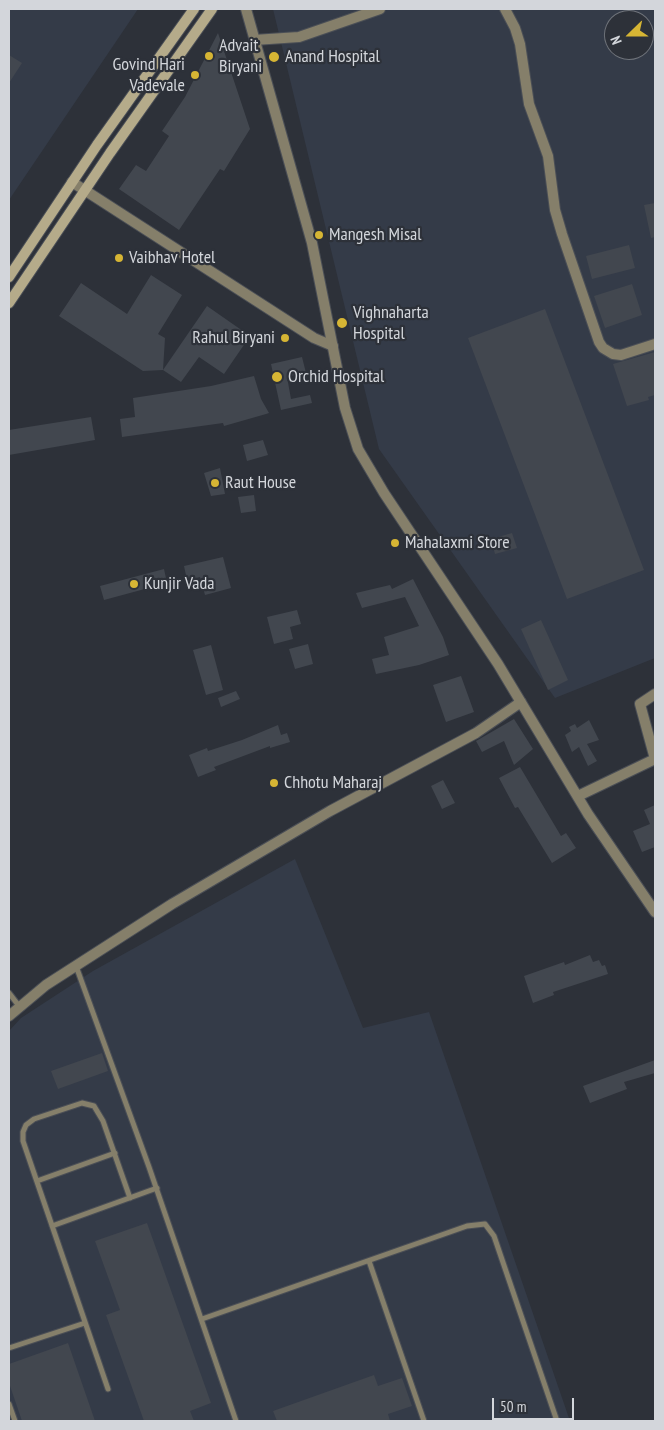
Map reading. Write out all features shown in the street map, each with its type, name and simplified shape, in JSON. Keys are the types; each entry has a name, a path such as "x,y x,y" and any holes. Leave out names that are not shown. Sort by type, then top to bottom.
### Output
{"main road":[{"path":"9,277 72,182 194,9"},
{"path":"9,303 85,190 212,9"}],"street":[{"path":"246,9 312,243 345,408 358,449 384,493 452,592 616,857 655,912"},
{"path":"254,40 299,37 380,9"},
{"path":"505,9 515,28 520,44 528,104 548,156 555,210 599,342 608,352 621,355 655,344"},
{"path":"72,182 314,338 333,346"},
{"path":"578,796 655,759 640,704 655,694"},
{"path":"9,1016 19,1006 76,966 172,904 330,811 476,733 521,702"}],"lane":[{"path":"76,966 157,1188 236,1421"},
{"path":"9,993 19,1006"},
{"path":"108,1389 23,1141 22,1132 26,1125 34,1119 82,1103 88,1104 100,1114 130,1198"},
{"path":"37,1181 114,1153"},
{"path":"52,1226 157,1188"},
{"path":"202,1319 467,1226 485,1224 490,1228 494,1236 557,1421"},
{"path":"369,1261 424,1421"},
{"path":"9,1348 85,1322"},
{"path":"9,1404 15,1421"}],"shaded area":[{"path":"9,9 138,9 9,200"},
{"path":"273,9 655,9 655,658 555,698 379,449"},
{"path":"295,859 363,1028 429,1012 570,1421 9,1421 9,1031 21,1018 93,971"}],"building":[{"path":"218,33 250,129 224,171 220,169 179,230 119,189 136,165 146,171 169,136 162,131 185,97"},
{"path":"9,55 22,63 9,83"},
{"path":"655,203 655,237 651,238 644,205"},
{"path":"629,245 635,268 592,279 586,256"},
{"path":"151,275 182,295 158,334 165,338 163,370 143,371 59,316 81,283 127,314"},
{"path":"632,284 642,315 605,328 594,296"},
{"path":"207,306 250,336 224,374 199,357 181,382 163,370"},
{"path":"545,309 644,570 567,599 468,338"},
{"path":"655,352 655,395 648,397 649,400 627,406 613,364"},
{"path":"302,357 306,373 287,377 291,399 310,395 312,403 281,410 271,364"},
{"path":"254,376 261,399 269,413 224,426 223,423 122,437 120,419 135,417 133,398 211,386"},
{"path":"91,417 95,440 9,455 9,430"},
{"path":"263,440 268,455 247,461 243,445"},
{"name":"Raut House","path":"220,468 225,494 211,496 204,473"},
{"path":"254,495 256,511 241,513 238,497"},
{"path":"512,533 517,548 495,554 491,539"},
{"path":"223,557 231,588 205,595 200,577 187,580 184,566"},
{"name":"Kunjir Vada","path":"164,569 167,583 104,600 100,586"},
{"path":"413,579 443,637 449,655 419,665 376,674 372,659 389,655 384,637 419,626 405,597 362,608 356,593 390,585 392,589"},
{"path":"297,610 301,624 290,627 293,639 274,644 267,617"},
{"path":"541,620 568,680 548,690 521,629"},
{"path":"308,644 313,664 295,669 289,649"},
{"path":"211,645 223,690 206,695 193,650"},
{"path":"461,676 474,712 446,722 433,685"},
{"path":"236,691 240,699 221,707 218,698"},
{"path":"514,719 533,749 514,765 504,741 482,752 476,741"},
{"path":"589,720 599,740 587,744 597,761 588,766 579,747 572,752 565,735 571,731 569,727 575,724 577,728"},
{"path":"278,725 281,735 287,733 290,742 270,748 270,746 214,767 216,770 198,777 189,755 207,748 208,751 242,740"},
{"path":"520,767 561,836 566,833 576,848 552,863 518,807 515,808 499,778"},
{"path":"443,780 455,803 442,809 431,786"},
{"path":"655,805 655,847 642,852 633,831 650,824 644,810"},
{"path":"590,955 593,962 599,960 602,966 605,965 608,974 553,992 554,995 533,1003 524,976 564,962 565,965"},
{"path":"102,1053 108,1071 58,1089 51,1071"},
{"path":"655,1060 655,1073 624,1082 627,1089 590,1103 583,1086"},
{"path":"147,1223 211,1403 190,1411 194,1421 144,1421 106,1315 120,1310 95,1241"},
{"path":"68,1343 95,1421 22,1421 9,1383 9,1364"},
{"path":"374,1375 378,1386 402,1378 412,1406 388,1414 390,1421 277,1421 273,1411"}],"place":[{"name":"Advait Biryani","path":"209,56"},
{"name":"Anand Hospital","path":"274,57"},
{"name":"Govind Hari Vadevale","path":"195,75"},
{"name":"Mangesh Misal","path":"319,235"},
{"name":"Vaibhav Hotel","path":"119,258"},
{"name":"Vighnaharta Hospital","path":"342,323"},
{"name":"Rahul Biryani","path":"285,338"},
{"name":"Orchid Hospital","path":"277,377"},
{"name":"Raut House","path":"215,483"},
{"name":"Mahalaxmi Store","path":"395,543"},
{"name":"Kunjir Vada","path":"134,584"},
{"name":"Chhotu Maharaj","path":"274,783"}]}
